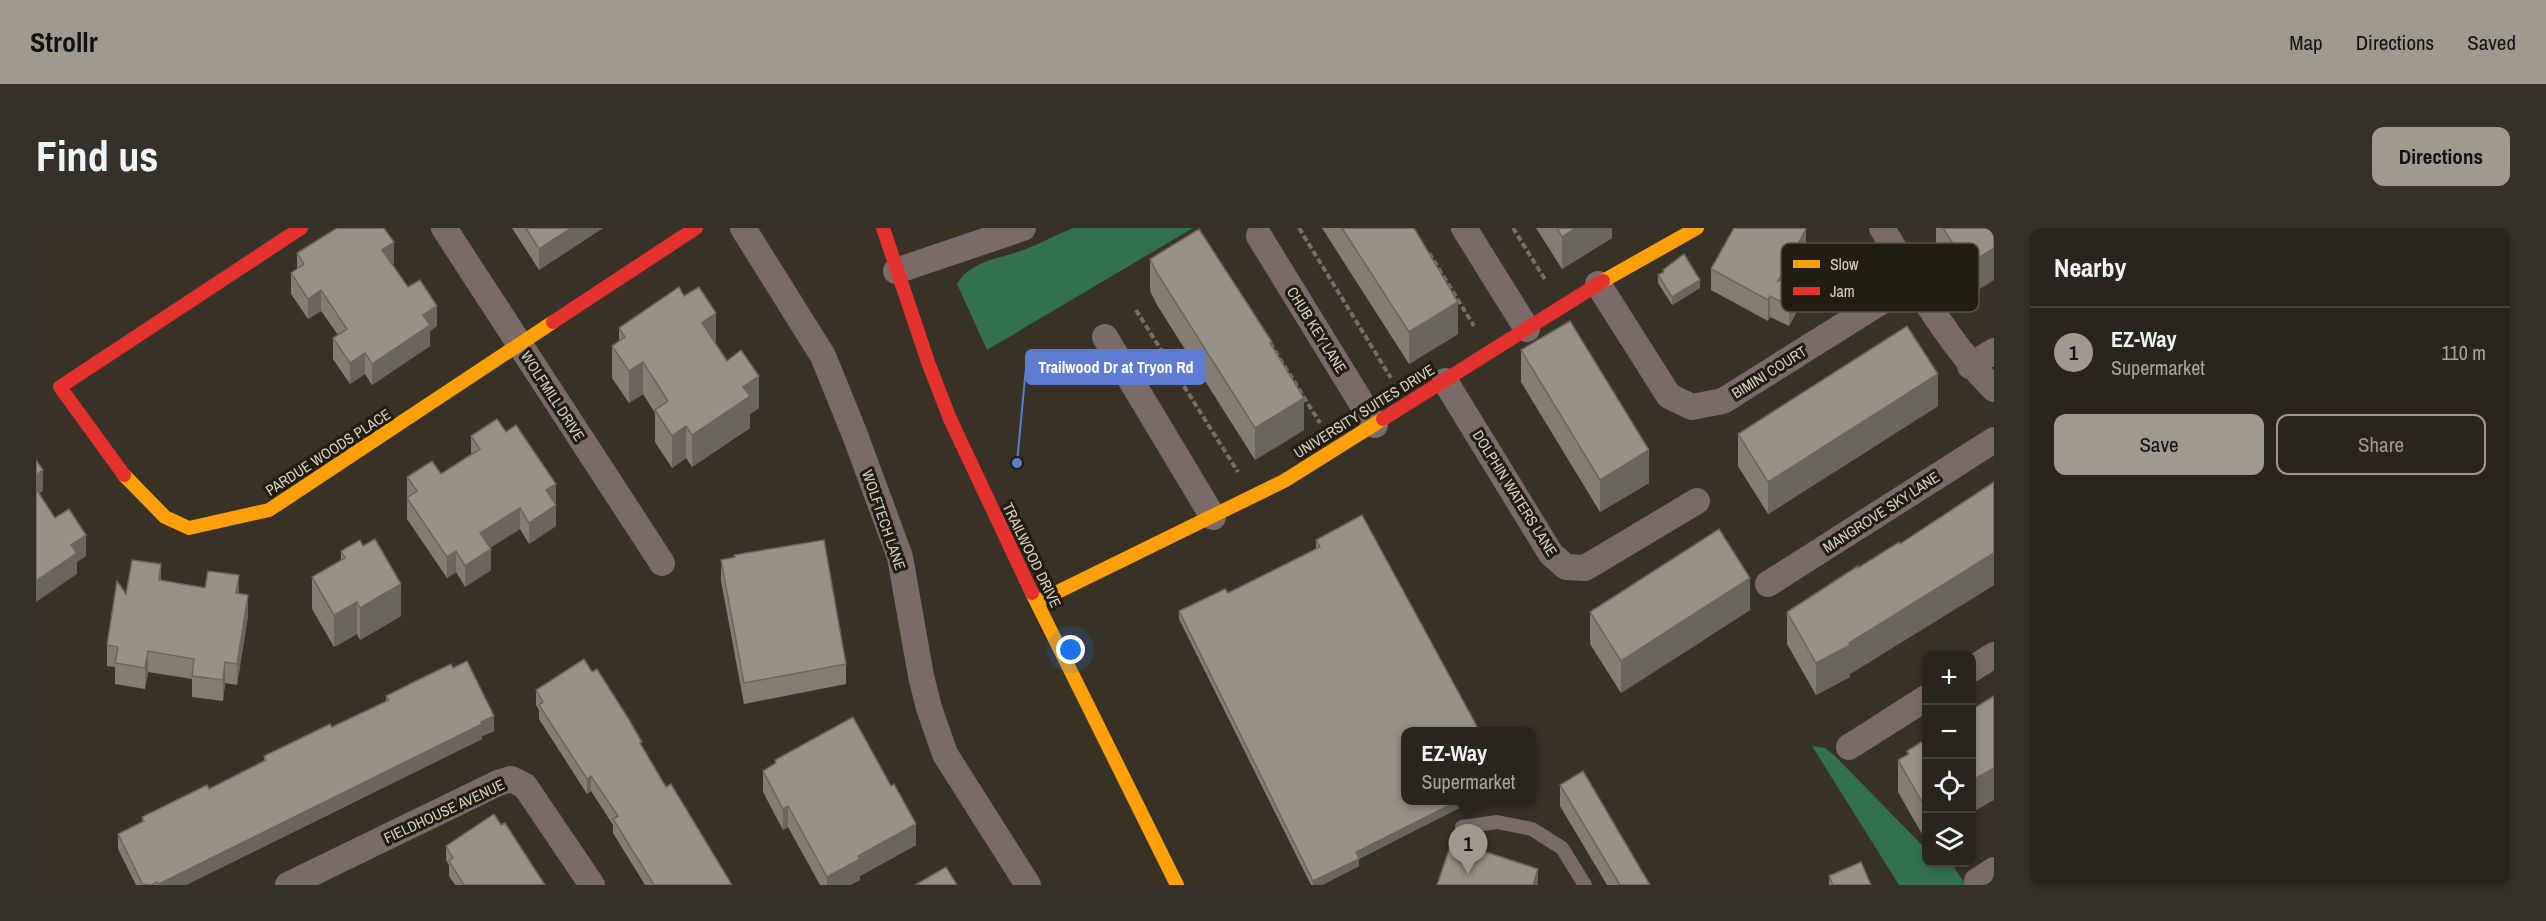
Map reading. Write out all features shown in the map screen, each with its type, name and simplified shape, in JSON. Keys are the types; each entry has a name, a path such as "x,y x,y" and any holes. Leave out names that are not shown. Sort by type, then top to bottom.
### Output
{"street":[{"name":"PARDUE WOODS PLACE","path":"301,228 60,387 129,482 165,517 189,528 270,510 696,228"},
{"name":"WOLFMILL DRIVE","path":"444,228 662,563"},
{"name":"WOLFTECH LANE","path":"743,228 823,356 855,435 900,557 921,676 945,754 1028,885"},
{"name":"TRAILWOOD DRIVE","path":"883,228 896,271 950,419 1173,884"},
{"path":"896,271 1023,228"},
{"path":"1464,228 1527,329"},
{"path":"1882,228 1891,243"},
{"name":"UNIVERSITY SUITES DRIVE","path":"1037,602 1284,481 1686,231"},
{"name":"CHUB KEY LANE","path":"1259,236 1375,425"},
{"name":"BIMINI COURT","path":"1598,285 1669,396 1692,407 1723,401 1865,312"},
{"path":"1935,312 1971,366 1994,389"},
{"path":"1105,337 1213,517"},
{"path":"1971,366 1994,351"},
{"name":"DOLPHIN WATERS LANE","path":"1445,381 1551,554 1566,567 1585,568 1697,501"},
{"name":"MANGROVE SKY LANE","path":"1768,584 1994,440"},
{"path":"1976,666 1994,655"},
{"path":"1849,747 1922,701"},
{"name":"FIELDHOUSE AVENUE","path":"288,885 498,783 511,780 525,786 592,885"}],"lane":[{"path":"1462,827 1497,822 1532,829 1562,848 1585,885"}],"path":[{"path":"1299,228 1393,381"},
{"path":"1513,228 1548,284"},
{"path":"1426,248 1476,329"},
{"path":"1136,310 1242,478"},
{"path":"1268,339 1322,426"}],"green space":[{"path":"1073,228 1193,228 987,350 957,284 963,276 977,266 1021,251"},
{"path":"1812,746 1825,748 1835,756 1922,844 1922,867 1954,867 1966,885 1899,885"}],"building":[{"path":"337,228 384,228 394,242 382,250 408,287 420,280 437,306 423,315 430,325 372,364 365,353 350,363 333,338 347,329 321,290 308,299 291,273 304,264 297,253"},
{"path":"526,228 571,228 539,249"},
{"path":"1342,228 1414,228 1458,302 1409,332"},
{"path":"1557,228 1576,228 1562,237"},
{"path":"1734,228 1806,229 1798,243 1781,243 1781,275 1778,281 1781,279 1781,302 1770,296 1768,300 1711,269"},
{"path":"1943,228 1994,228 1994,248 1979,257 1979,243 1953,243"},
{"path":"1199,229 1272,342 1270,343 1304,398 1255,428 1150,259"},
{"path":"1684,254 1700,280 1672,297 1658,275"},
{"path":"679,287 684,296 699,287 716,313 702,323 727,361 741,350 759,376 743,387 750,396 692,435 686,426 672,436 655,410 668,401 643,362 629,371 612,346 625,337 619,328"},
{"path":"1570,321 1649,450 1600,480 1521,350"},
{"path":"1907,326 1938,374 1768,482 1738,434"},
{"path":"497,419 506,432 516,425 556,484 546,490 556,505 529,523 520,508 480,533 491,549 465,566 456,551 447,557 407,498 417,491 407,477 432,461 441,474 480,449 471,436"},
{"path":"36,460 43,470 36,475"},
{"path":"1994,482 1994,553 1849,643 1850,645 1816,663 1787,612 1858,566 1858,568 1899,542 1900,544"},
{"path":"36,489 55,518 69,509 86,535 71,545 77,553 36,581"},
{"path":"1362,515 1477,727 1401,727 1401,805 1450,805 1356,852 1359,859 1313,881 1179,611 1225,589 1228,593 1320,547 1316,540"},
{"path":"1719,529 1750,578 1621,661 1590,612"},
{"path":"375,539 401,584 360,608 357,602 334,615 312,577 345,558 341,551 360,540 363,546"},
{"path":"824,540 846,664 744,683 721,560 735,557 734,555"},
{"path":"132,560 161,564 159,580 205,588 208,571 239,575 236,593 248,595 237,664 225,662 223,680 192,676 194,659 148,651 145,668 115,663 118,647 107,645 117,581 126,594"},
{"path":"584,659 592,672 597,669 628,718 666,787 671,784 732,885 654,885 613,819 618,816 591,776 587,779 539,705 543,702 536,690"},
{"path":"467,661 494,716 159,884 157,882 152,885 143,885 118,834 144,821 142,817 207,785 209,789 266,760 264,756 330,724 332,727 389,700 386,696 451,664 453,668"},
{"path":"1994,696 1994,768 1976,778 1976,759 1976,707"},
{"path":"853,717 891,786 894,784 916,824 858,856 860,859 827,877 788,806 783,809 763,771 776,763 775,760"},
{"path":"1922,742 1922,802 1898,760 1909,754 1907,751"},
{"path":"1583,771 1650,885 1620,885 1560,785"},
{"path":"494,814 501,825 505,823 545,885 464,885 449,861 453,858 446,846"},
{"path":"1452,841 1538,869 1533,885 1437,885"},
{"path":"1861,862 1871,885 1833,885 1829,876"},
{"path":"946,867 957,885 915,885"}],"traffic: slow":[{"path":"1603,281 1697,228"},
{"path":"124,475 165,517 189,528 269,510 553,322"},
{"path":"1037,602 1284,481 1383,419"},
{"path":"1032,593 1177,885"}],"traffic: jam":[{"path":"124,475 60,387 301,228"},
{"path":"553,322 696,228"},
{"path":"883,228 928,362 950,419 1032,593"},
{"path":"1383,419 1603,281"}],"place":[{"name":"Trailwood Dr at Tryon Rd","path":"1017,463"},
{"name":"EZ-Way","path":"1468,874"}]}
